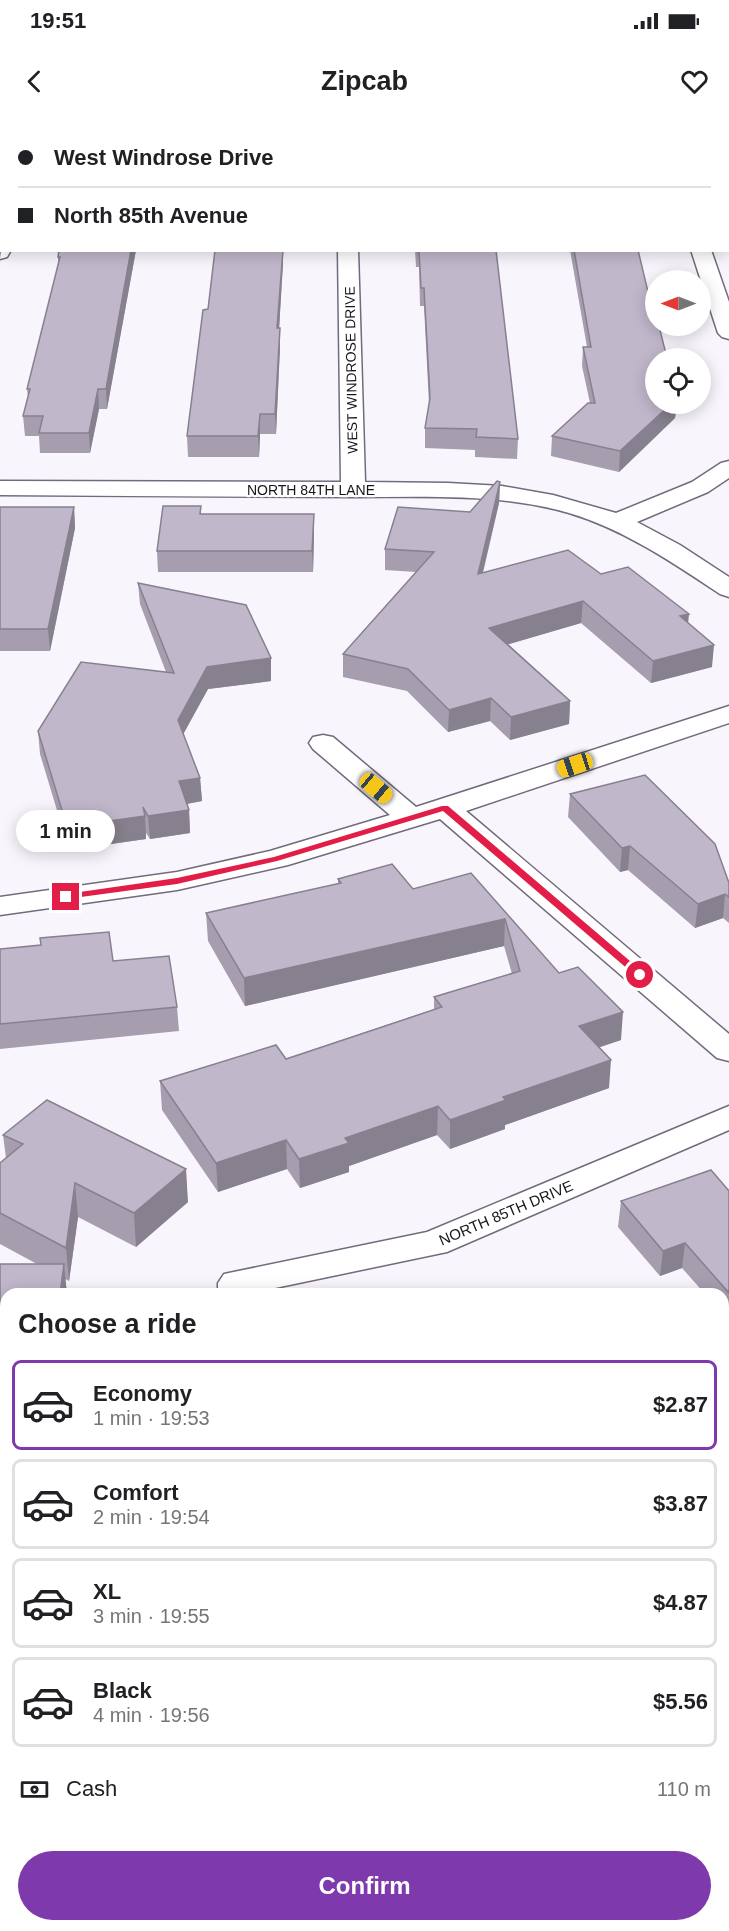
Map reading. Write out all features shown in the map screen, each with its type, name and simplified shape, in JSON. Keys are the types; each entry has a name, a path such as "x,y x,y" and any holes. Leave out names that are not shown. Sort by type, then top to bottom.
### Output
{"street":[{"name":"WEST WINDROSE DRIVE","path":"348,252 353,490"},
{"path":"702,252 729,333"},
{"path":"617,522 700,487 729,468"},
{"name":"NORTH 84TH LANE","path":"0,488 490,492 530,496 573,505 617,522 653,539 729,589"},
{"path":"0,906 177,881 277,859 445,808 729,714"},
{"path":"323,743 411,818"},
{"path":"445,808 729,1052"},
{"name":"NORTH 85TH DRIVE","path":"241,1288 434,1243 729,1117"}],"building":[{"path":"59,252 131,252 106,389 98,389 89,433 39,433 43,416 23,416 30,389 27,389 60,257 58,257"},
{"path":"215,252 283,252 277,328 280,328 275,414 260,414 258,436 187,436 203,310 208,309"},
{"path":"419,252 496,252 518,439 476,437 477,429 425,428 430,398 424,288 421,288"},
{"path":"574,252 638,252 645,279 645,336 662,336 664,348 645,348 645,414 660,414 620,451 552,436 588,403 595,403 583,347 591,347"},
{"path":"497,481 500,482 478,574 568,550 601,574 628,567 689,614 680,616 714,645 653,661 583,601 489,628 570,701 511,717 491,698 449,710 408,669 343,654 434,552 385,549 398,507 470,512"},
{"path":"163,506 201,506 200,514 314,514 312,551 157,551"},
{"path":"0,507 74,507 48,629 0,629"},
{"path":"138,583 246,605 271,658 207,667 178,720 200,778 179,781 189,810 148,816 143,807 145,816 67,827 38,731 81,662 174,673"},
{"path":"645,775 715,844 729,883 729,897 725,894 698,904 630,846 622,848 570,794"},
{"path":"392,864 413,889 471,873 559,973 578,967 623,1012 579,1026 611,1060 503,1097 506,1100 450,1120 438,1106 345,1138 349,1143 299,1159 286,1140 216,1163 160,1081 276,1045 286,1059 442,1007 434,997 520,971 505,919 244,978 206,913 341,883 338,879"},
{"path":"109,932 113,961 169,956 177,1007 0,1024 0,949 41,945 40,938"},
{"path":"47,1100 186,1169 134,1213 75,1183 66,1248 0,1213 0,1163 23,1144 3,1135"},
{"path":"711,1170 729,1191 729,1288 725,1288 685,1243 663,1251 621,1201"},
{"path":"0,1264 64,1264 61,1288 0,1288"}],"route":[{"path":"66,897 177,881 277,859 445,808 640,975"}]}
